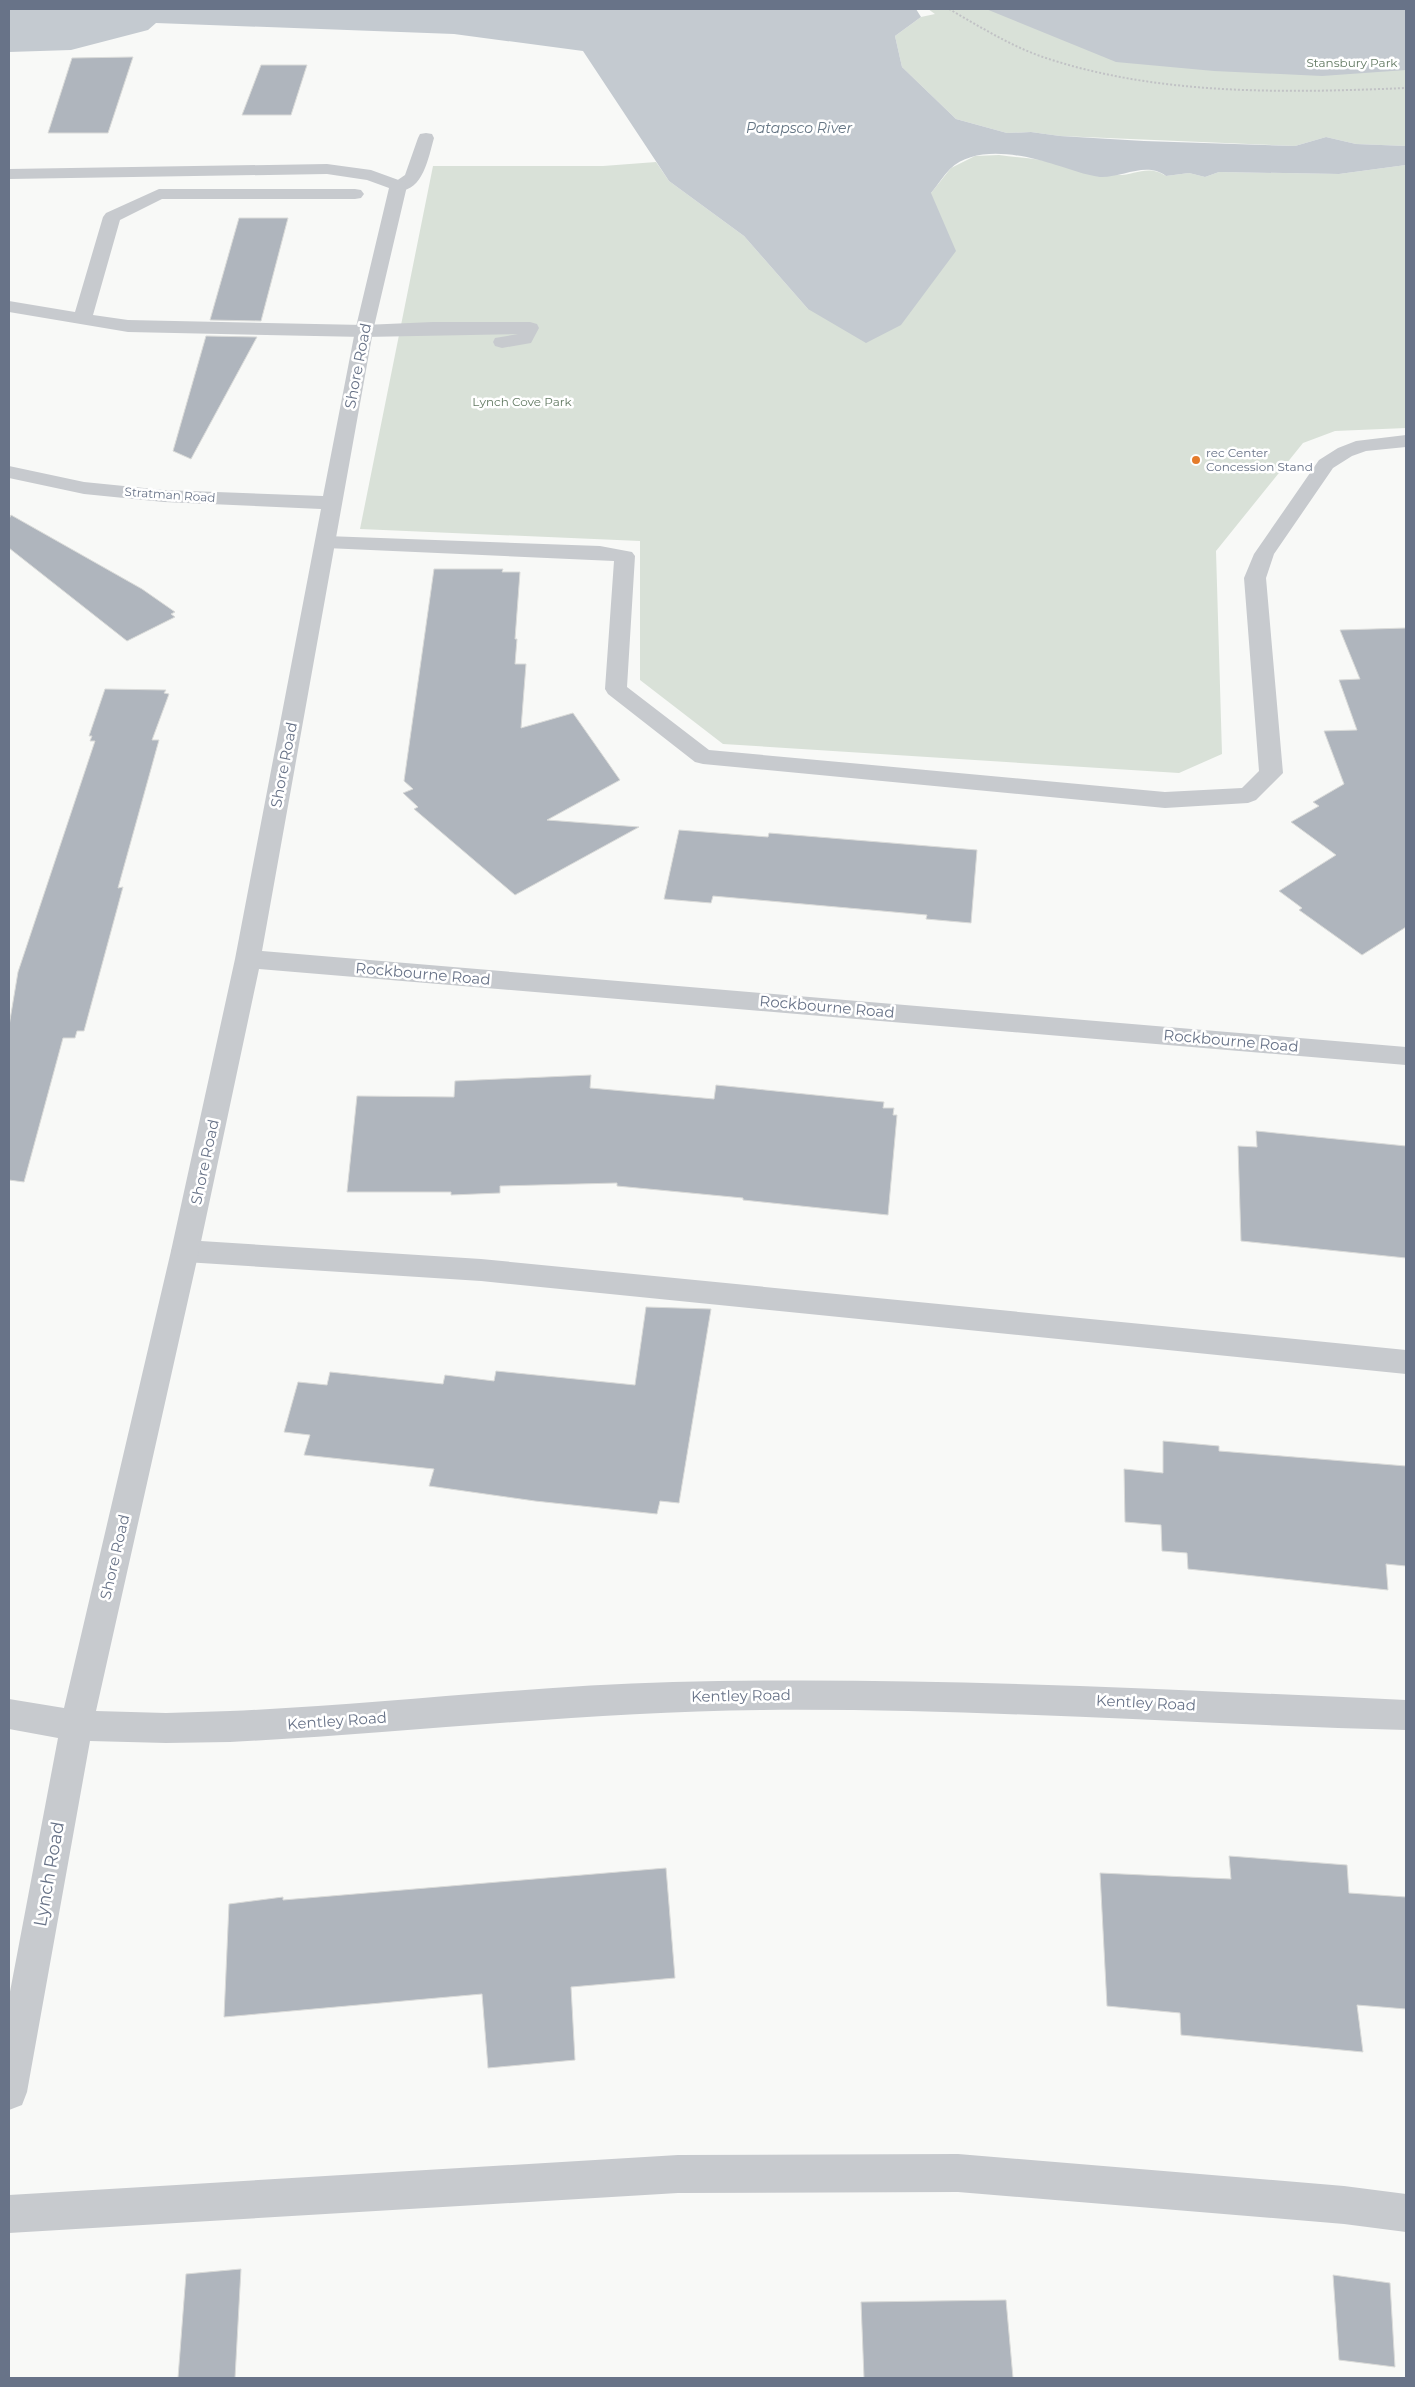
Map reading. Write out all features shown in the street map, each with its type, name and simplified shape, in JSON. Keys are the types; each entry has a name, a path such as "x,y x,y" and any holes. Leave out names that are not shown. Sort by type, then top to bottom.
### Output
{"street":[{"path":"9,174 327,169 371,175 398,186 413,178 426,138"},
{"name":"Shore Road","path":"77,1724 185,1252 248,959 364,331 398,186"},
{"path":"82,319 112,217 159,194 355,194"},
{"path":"9,307 128,326 364,331 433,328 530,328 524,339 502,342"},
{"path":"326,542 600,552 625,556 616,689 703,757 1165,800 1248,795 1271,773 1255,578 1264,554 1326,464 1346,452 1363,445 1406,441"},
{"name":"Stratman Road","path":"9,472 84,488 155,495 333,503"},
{"name":"Rockbourne Road","path":"248,959 1406,1056"},
{"path":"185,1252 481,1270 1406,1362"},
{"name":"Kentley Road","path":"77,1724 171,1730 301,1724 665,1698 829,1694 1018,1697 1406,1716"},
{"path":"9,1714 77,1724"},
{"name":"Lynch Road","path":"9,2092 77,1724"},
{"path":"9,2214 678,2174 928,2173 968,2174 1344,2205 1406,2213"}],"path":[{"path":"949,9 1008,43 1072,66 1120,78 1170,84 1240,88 1312,90 1406,88"}],"green space":[{"name":"Stansbury Park","path":"928,9 1406,9 1406,146 1356,144 1326,137 1295,146 1060,136 1031,132 1007,133 956,119 902,67 895,36 921,17 935,14"},
{"name":"Lynch Cove Park","path":"999,155 1041,160 1108,175 1124,175 1148,170 1166,176 1189,173 1205,177 1219,172 1339,174 1406,165 1406,428 1335,431 1303,443 1216,551 1222,754 1179,773 723,744 640,680 640,541 360,529 433,166 603,166 656,162 669,181 744,236 808,309 931,193 951,168 975,156"}],"water":[{"name":"Patapsco River","path":"9,9 916,9 921,17 895,36 902,67 956,119 1007,133 1031,132 1060,136 1144,141 1295,146 1326,137 1356,144 1406,146 1406,165 1339,174 1219,172 1205,177 1189,173 1166,176 1150,170 1142,170 1100,177 1016,155 987,154 973,156 961,161 950,169 931,193 956,251 901,325 866,343 808,309 744,236 669,181 583,51 454,34 156,23 148,30 71,50 9,52"},
{"path":"986,9 1406,9 1406,70 1322,76 1214,71 1116,62"}],"building":[{"path":"133,57 108,133 48,133 72,58"},
{"path":"261,65 307,65 291,115 242,115"},
{"path":"239,218 288,218 261,321 210,320"},
{"path":"206,336 257,337 191,459 173,451"},
{"path":"11,515 142,589 175,612 171,614 175,617 127,641 9,548 9,519"},
{"path":"434,569 503,569 502,572 520,572 515,664 526,664 521,728 573,713 620,780 547,820 639,827 515,895 414,809 418,807 403,793 413,789 404,781"},
{"path":"1406,628 1406,927 1362,955 1299,910 1302,908 1279,891 1336,855 1291,822 1319,806 1313,802 1344,784 1324,731 1357,730 1339,680 1360,679 1340,630"},
{"path":"105,689 166,690 164,693 169,694 152,740 159,740 118,888 123,887 84,1031 77,1031 75,1038 63,1038 24,1182 9,1180 9,1026 18,972 95,741 90,741 92,736 89,736"},
{"path":"679,830 768,837 769,833 977,850 971,923 926,919 927,915 713,896 711,903 664,899"},
{"path":"591,1075 590,1088 714,1099 716,1085 884,1102 883,1108 894,1108 893,1115 897,1115 888,1215 617,1186 617,1183 500,1186 500,1193 451,1195 451,1192 347,1192 357,1096 454,1097 455,1081"},
{"path":"1256,1131 1406,1146 1406,1258 1241,1241 1238,1146 1257,1147"},
{"path":"646,1307 711,1309 679,1503 660,1501 657,1514 535,1501 429,1486 434,1469 304,1455 310,1435 284,1432 298,1382 327,1385 330,1372 443,1384 445,1375 494,1381 496,1371 635,1385"},
{"path":"1163,1441 1219,1446 1219,1451 1406,1466 1406,1566 1386,1564 1388,1590 1188,1569 1187,1553 1162,1551 1161,1525 1125,1522 1124,1469 1163,1473"},
{"path":"1229,1856 1347,1865 1349,1893 1406,1897 1406,2009 1357,2005 1363,2052 1181,2035 1180,2013 1107,2006 1100,1873 1231,1879"},
{"path":"666,1868 675,1978 571,1987 575,2060 488,2068 482,1994 224,2017 229,1904 283,1897 283,1900"},
{"path":"241,2269 235,2378 178,2378 186,2274"},
{"path":"1333,2275 1390,2283 1395,2367 1339,2360"},
{"path":"1006,2300 1013,2378 864,2378 861,2302"}],"place":[{"name":"rec Center Concession Stand","path":"1196,460"}]}
